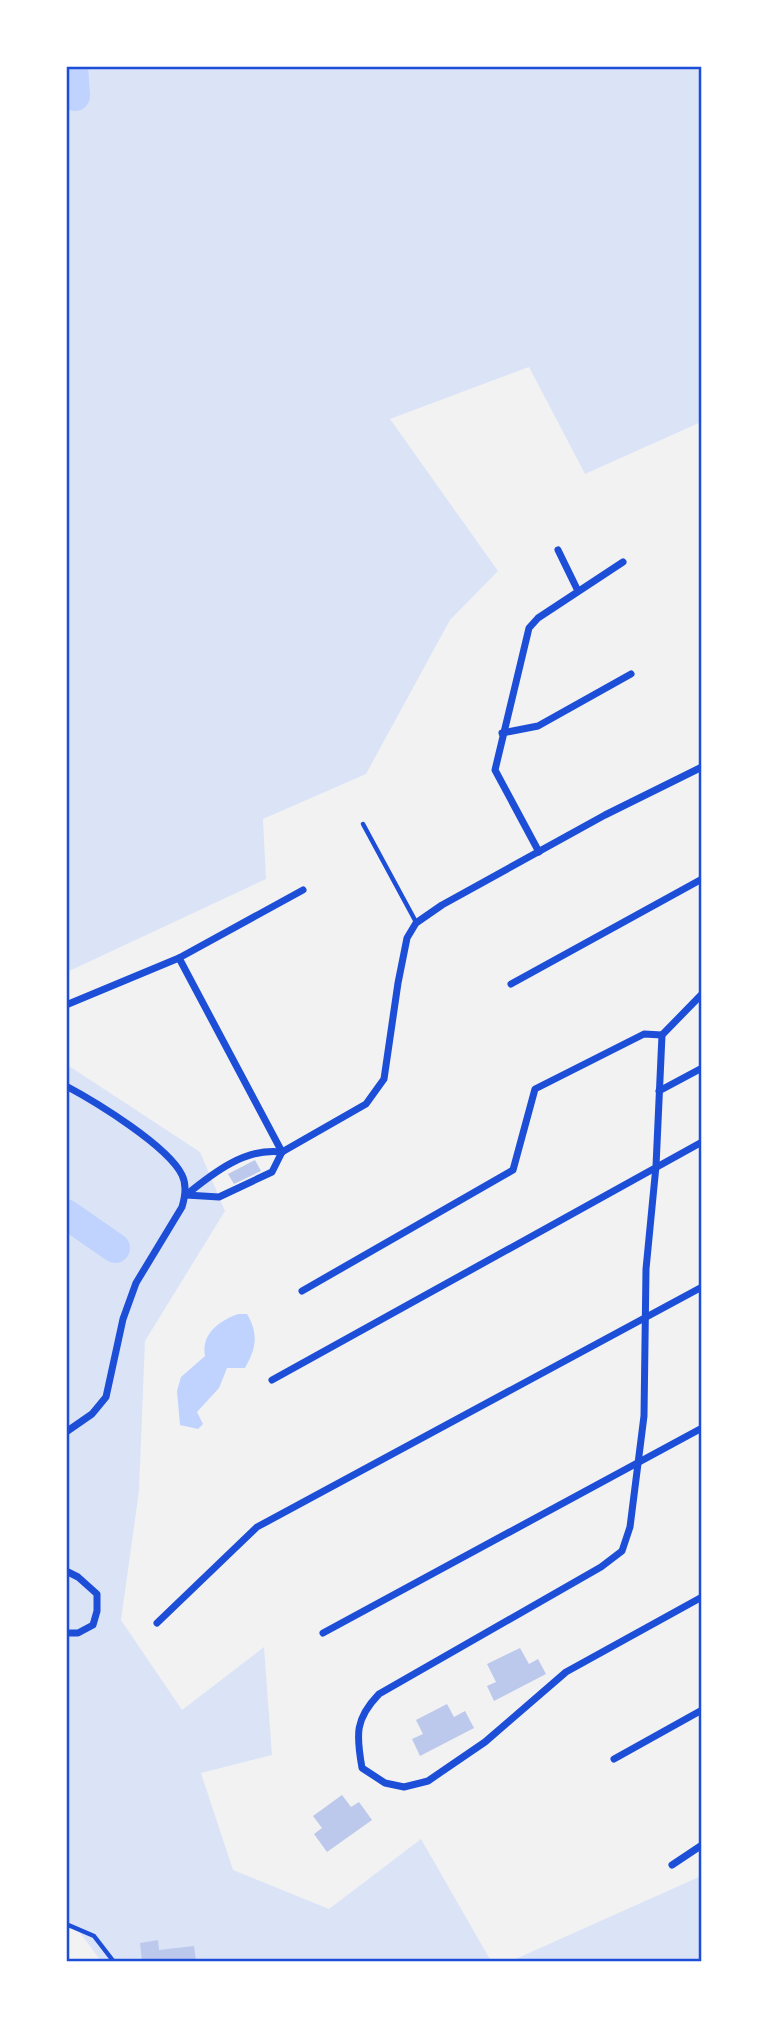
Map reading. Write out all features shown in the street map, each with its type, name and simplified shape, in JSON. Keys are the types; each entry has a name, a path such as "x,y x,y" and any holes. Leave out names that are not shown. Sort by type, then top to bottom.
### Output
{"street":[{"path":"558,550 578,591"},
{"path":"540,852 495,770 529,628 538,618 623,562"},
{"path":"502,733 538,726 631,674"},
{"path":"186,1195 219,1197 272,1172 282,1152 366,1104 384,1079 400,972 407,938 416,923 442,905 702,767"},
{"path":"511,984 702,879"},
{"path":"66,1005 179,958 303,890"},
{"path":"179,958 282,1152"},
{"path":"702,994 662,1035 656,1166 643,1318 644,1416 630,1527 622,1551 601,1567 379,1694 361,1713 358,1744 362,1768 385,1783 404,1787 428,1781 485,1742 566,1672 702,1597"},
{"path":"302,1291 513,1170 536,1089 644,1034 662,1035"},
{"path":"659,1091 702,1068"},
{"path":"66,1086 89,1098 169,1156 183,1177 186,1195 182,1207 136,1283 123,1319 106,1397 92,1414 66,1432"},
{"path":"272,1380 702,1142"},
{"path":"186,1195 210,1176 262,1149 282,1152"},
{"path":"157,1623 257,1527 702,1287"},
{"path":"323,1633 702,1428"},
{"path":"66,1572 78,1577 97,1594 97,1611 93,1625 78,1633 66,1633"},
{"path":"614,1759 702,1710"},
{"path":"672,1865 702,1845"}],"lane":[{"path":"363,824 416,923"},
{"path":"66,1924 94,1936 114,1962"}],"shaded area":[{"path":"66,67 702,67 701,422 585,474 529,367 390,419 498,571 450,620 366,774 263,819 266,879 67,972"},
{"path":"66,1064 200,1152 225,1211 145,1341 139,1491 121,1620 182,1710 264,1647 272,1755 201,1773 233,1870 329,1909 421,1839 491,1961 101,1961 75,1926 67,1931"},
{"path":"701,1876 701,1961 511,1961"}],"water":[{"path":"238,1314 247,1314 255,1335 249,1361 245,1368 227,1368 219,1388 197,1412 203,1424 198,1429 180,1425 177,1391 181,1377 205,1356 206,1341 213,1329"}],"building":[{"path":"255,1160 261,1171 234,1184 228,1174"},
{"path":"520,1648 529,1664 538,1659 546,1674 494,1701 487,1686 496,1682 487,1664"},
{"path":"447,1704 454,1717 465,1711 474,1728 420,1756 412,1739 423,1734 416,1720"},
{"path":"342,1795 351,1807 359,1802 372,1820 327,1852 314,1834 322,1828 313,1816"},
{"path":"158,1940 159,1950 194,1946 196,1961 142,1962 140,1943"}],"waterway":[{"path":"73,66 75,96"},
{"path":"66,1214 115,1248"}]}
